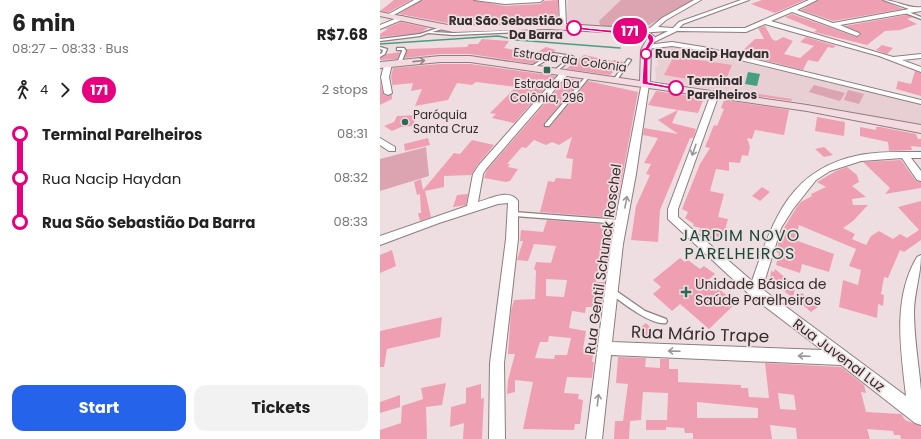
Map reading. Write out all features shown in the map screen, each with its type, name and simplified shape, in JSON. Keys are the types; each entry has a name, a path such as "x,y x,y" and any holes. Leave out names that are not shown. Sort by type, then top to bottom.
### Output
{"main road":[{"path":"380,14 390,15 441,28 466,30 563,27 604,31 638,31 651,36 653,42 645,84"},
{"name":"Estrada da Colônia","path":"384,65 454,58 532,67 871,119 921,129"}],"street":[{"path":"390,15 418,0"},
{"path":"477,0 540,0"},
{"path":"562,0 563,27"},
{"path":"652,29 664,19 698,0"},
{"path":"653,42 675,30 677,26 688,21 746,0"},
{"path":"638,31 652,29 746,30 814,0"},
{"path":"886,0 918,10"},
{"path":"792,10 856,34"},
{"path":"832,25 918,10"},
{"path":"380,27 402,18"},
{"path":"766,22 892,59 921,70"},
{"path":"652,29 662,32 653,42"},
{"path":"653,42 703,49 921,102"},
{"path":"892,59 921,56"},
{"path":"384,65 388,93"},
{"path":"472,208 478,174 482,167 550,87 561,71"},
{"name":"Rua Gentil Schunck Roschel","path":"594,439 617,244 645,84"},
{"name":"Rua Juvenal Luz","path":"714,96 672,214 673,220 755,291 918,415"},
{"path":"380,141 392,149"},
{"path":"904,155 921,178"},
{"path":"755,291 776,228 789,206 812,178 827,169 860,158 921,155"},
{"path":"380,241 472,208 497,200 511,199 514,214 497,363 497,439"},
{"path":"918,415 907,324 910,282 916,266 921,260"},
{"name":"Rua Mário Trape","path":"604,348 842,358"}],"lane":[{"path":"906,12 921,18"},
{"path":"380,40 411,37 429,33 441,28"},
{"path":"429,33 454,34 520,31"},
{"path":"380,48 385,49 384,53 380,56"},
{"path":"398,49 403,49 404,51 398,63"},
{"path":"532,67 554,54 572,57 561,71"},
{"path":"616,79 629,60"},
{"path":"547,125 589,76"},
{"path":"514,214 622,222"},
{"path":"612,291 642,313 652,318 664,321"}],"shaded area":[{"path":"568,0 696,0 651,28 613,30 572,26 567,19"},
{"path":"621,0 694,0 645,27 615,28 600,25 599,21"},
{"path":"678,47 921,104 921,125 811,104 656,81 655,67 658,66 656,48"},
{"path":"748,72 760,74 757,86 745,84"},
{"path":"814,85 845,93 840,101 809,92"},
{"path":"848,90 864,94 859,104 844,100"},
{"path":"426,147 429,176 380,191 380,159"}],"building":[{"path":"394,0 411,0 389,12 380,11"},
{"path":"422,0 473,0 505,6 540,4 544,1 558,0 558,17 556,22 453,24 399,14"},
{"path":"762,0 805,0 775,13 751,4"},
{"path":"818,0 882,0 903,9 833,21 801,10"},
{"path":"792,14 856,37 861,35 861,33 845,26 906,15 913,17 907,19 917,24 900,30 885,31 867,45 814,32 817,30 785,17"},
{"path":"401,22 428,28 420,33 380,37 380,34 388,29 384,29"},
{"path":"765,26 772,39 776,41 783,37 793,41 784,54 800,58 814,46 800,42 806,37 836,46 833,48 828,47 818,62 808,60 803,70 739,54 755,39 764,39 758,28"},
{"path":"482,39 509,41 504,48 536,53 546,47 556,50 533,64 470,54 440,54 405,58 406,49 467,47 469,44 478,44"},
{"path":"882,45 893,48 887,54 876,50"},
{"path":"400,52 397,59 380,60 380,58 387,54"},
{"path":"679,52 695,55 693,59 732,65 724,84 718,81 717,84 664,75 674,56 677,56"},
{"path":"584,55 624,62 610,75 566,69"},
{"path":"440,64 470,64 556,76 514,123 492,118 496,114 490,113 516,87 476,82 472,85 457,83 448,100 415,106 422,89 411,91 413,83 393,85 393,88 391,77 393,68"},
{"path":"915,71 921,73 921,96 896,89 898,81 911,84"},
{"path":"567,78 581,80 544,123 544,127 550,127 588,81 638,92 618,199 616,199 613,214 615,215 614,218 540,212 548,181 554,182 556,178 571,179 573,159 566,158 572,137 559,145 552,142 546,145 534,140 526,148 522,147 507,164 510,164 508,167 518,169 510,181 506,182 484,178 487,170"},
{"path":"380,80 383,94 387,96 392,94 392,99 380,105"},
{"path":"656,91 704,98 698,113 648,105"},
{"path":"743,92 792,99 791,101 742,94"},
{"path":"724,100 789,110 784,135 755,130 752,139 747,138 750,147 748,156 742,155 740,163 729,162 729,171 716,169 710,191 724,194 718,217 728,219 723,238 715,236 713,241 699,231 701,228 693,226 694,224 685,218 688,212 682,209 700,164 710,148 705,147 714,125 717,126 724,109 721,108"},
{"path":"678,110 672,123 696,129 693,138 690,138 660,210 658,242 631,240 636,206 650,175 646,174 651,164 644,163 658,138 643,135 644,128 678,134 658,120"},
{"name":"Paróquia Santa Cruz","path":"418,115 412,126 401,127 392,131 384,126 394,122 397,116"},
{"path":"817,117 845,122 844,136 815,131"},
{"path":"860,127 876,130 876,127 880,127 916,134 918,139 921,139 921,147 911,146 912,150 889,151 888,142 860,136"},
{"path":"428,138 430,145 405,151 404,144"},
{"path":"472,140 494,145 471,175 444,176 444,187 425,191 431,217 420,221 418,213 421,213 420,194 417,195 414,182 421,179 423,190 454,153 460,154"},
{"path":"824,147 833,155 824,157 815,149"},
{"path":"901,160 916,181 921,182 921,188 885,194 890,188 863,162"},
{"path":"847,167 857,175 859,182 852,186 866,197 852,199 853,205 868,205 853,221 843,228 855,234 852,239 866,245 871,236 879,231 893,239 900,234 907,238 919,230 898,207 921,201 921,240 904,252 900,250 888,278 884,277 881,294 884,295 883,306 878,304 877,318 839,307 843,280 858,285 861,270 849,266 856,249 799,225 795,240 834,254 829,272 802,264 800,273 776,265 779,253 776,252 781,233 798,205 812,196 811,194 826,187 817,182 836,171"},
{"path":"762,187 770,192 760,201 752,196"},
{"path":"468,194 466,205 453,207 457,195"},
{"path":"547,220 613,225 607,266 599,266 596,282 605,282 601,307 586,307 585,313 572,311 569,328 586,331 583,349 594,349 592,378 567,377 564,393 579,394 578,399 583,400 580,424 575,424 574,430 523,429 533,382 515,380 515,392 507,394 508,380 515,354 508,354 511,311 514,300 535,299 536,270 534,270 536,262 551,263 556,246 534,244 528,261 517,260 523,241 520,241 521,230 543,232","holes":["546,279 567,280 564,297 546,296","549,336 571,338 567,355 555,355 554,359 535,358 540,342 548,342"]},
{"path":"392,250 396,266 380,273 380,255"},
{"path":"680,258 685,262 688,260 700,269 704,266 715,274 708,280 736,303 709,329 680,304 672,311 653,294 661,287 653,280"},
{"path":"775,269 788,280 788,285 795,288 793,298 770,280 771,271 774,272"},
{"path":"802,293 818,307 811,312 795,298"},
{"path":"442,317 440,337 387,349 384,367 380,367 380,331"},
{"path":"646,323 653,330 647,337 639,329"},
{"path":"618,357 646,358 645,367 660,368 660,359 669,359 669,369 678,369 678,382 741,385 741,388 748,388 749,397 769,398 765,363 841,367 864,385 866,393 861,392 866,412 901,414 905,420 921,426 921,439 901,439 900,435 894,435 893,431 867,429 870,439 797,439 796,428 770,425 772,439 693,439 693,433 685,433 684,428 666,427 666,430 646,430 646,420 667,420 668,393 643,392 641,420 630,421 629,439 614,439 615,421 623,421 628,384 616,383","holes":["778,393 794,395 796,410 780,409","697,402 758,408 758,418 697,418"]},
{"path":"446,383 442,405 426,407 427,439 380,439 380,430 401,423 402,406 423,399 421,388"},
{"path":"481,384 481,399 484,398 482,439 463,439 464,423 450,427 451,407 466,403 466,388"},
{"path":"400,395 400,407 380,413 380,402"}],"waterway":[{"path":"380,44 498,36 517,40 620,48"}],"bus line":[{"name":"171","path":"574,28 645,32 651,36 652,41 646,50 645,84 676,88"}],"place":[{"name":"Rua São Sebastião Da Barra","path":"574,28"},
{"name":"Rua Nacip Haydan","path":"646,54"},
{"name":"Estrada Da Colônia, 296","path":"547,70"},
{"name":"Terminal Parelheiros","path":"676,88"},
{"name":"Paróquia Santa Cruz","path":"405,122"},
{"name":"Unidade Básica de Saúde Parelheiros","path":"686,292"}],"district":[{"name":"JARDIM NOVO PARELHEIROS","path":"740,244"}]}
